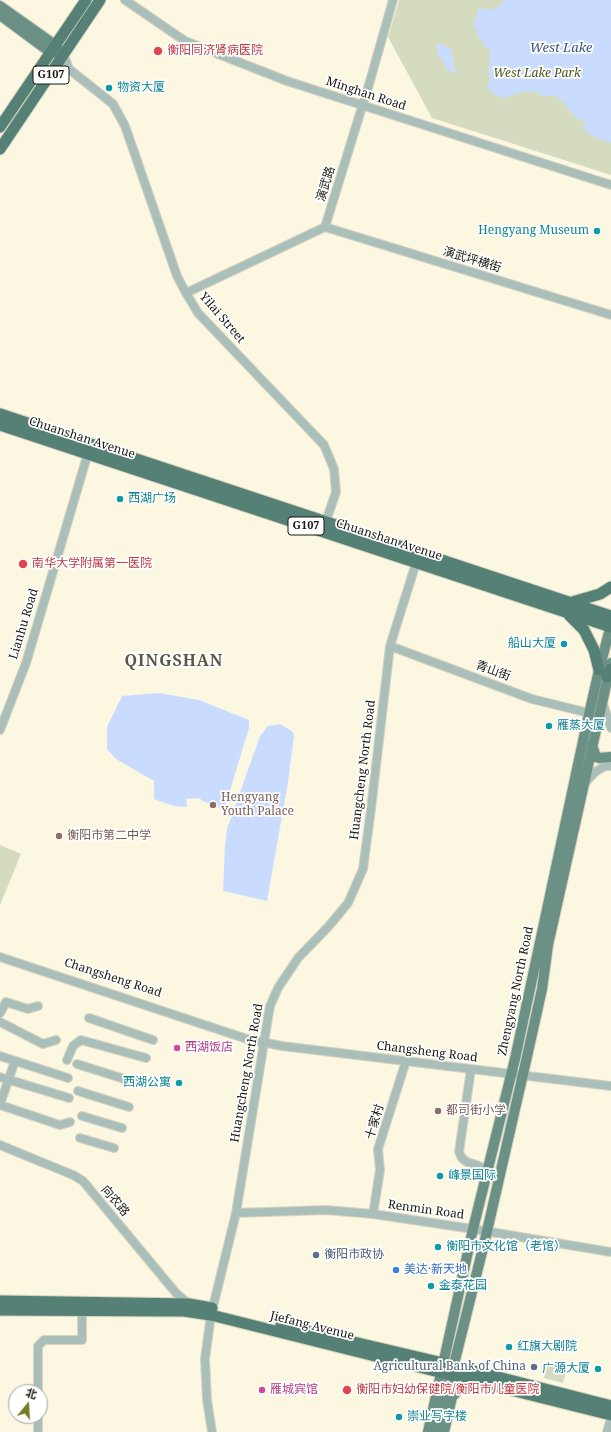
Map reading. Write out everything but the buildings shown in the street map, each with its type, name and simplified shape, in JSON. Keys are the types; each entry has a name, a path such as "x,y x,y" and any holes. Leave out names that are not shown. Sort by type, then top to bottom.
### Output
{"highway":[{"name":"G107","path":"0,127 86,0"},
{"name":"G107","path":"0,149 64,56 100,0"},
{"name":"Chuanshan Avenue","path":"0,414 326,521 611,624"},
{"name":"Chuanshan Avenue","path":"0,425 416,563 568,608"},
{"path":"606,672 584,630 568,608 600,594 611,587"},
{"name":"Jiefang Avenue","path":"0,1301 189,1304 211,1311 447,1369 611,1406"},
{"name":"Jiefang Avenue","path":"0,1310 82,1312 211,1311"},
{"name":"Jiefang Avenue","path":"447,1369 478,1382 611,1415"}],"main road":[{"path":"0,6 64,56"},
{"path":"0,15 53,48"},
{"name":"Zhengyang North Road","path":"447,1369 487,1231 542,989 548,945 602,701 611,624"},
{"name":"Zhengyang North Road","path":"447,1369 473,1229 511,1074 589,713 611,663"},
{"path":"592,744 593,752 596,757 611,757"},
{"path":"428,1432 447,1369"},
{"path":"437,1432 447,1369"},
{"path":"444,1432 452,1397 464,1384 478,1382"}],"street":[{"name":"Minghan Road","path":"125,0 185,41 287,81 611,182"},
{"name":"Minghan Road","path":"130,0 187,38 288,78 611,185"},
{"name":"演武路","path":"325,227 393,0"},
{"name":"Yilai Street","path":"64,56 69,69 113,104 125,126 177,276 198,313 324,445 334,468 336,492 326,521"},
{"path":"186,293 325,227"},
{"name":"演武坪横街","path":"325,227 611,315"},
{"name":"Lianhu Road","path":"0,730 26,663 88,454"},
{"name":"Huangcheng North Road","path":"212,1432 207,1400 205,1359 211,1311 236,1213 270,1006 278,988 298,958 328,927 348,903 363,869 390,646 416,563"},
{"name":"青山街","path":"390,646 532,699 589,713"},
{"path":"602,701 611,728"},
{"path":"583,786 595,772 605,766 611,766"},
{"name":"Changsheng Road","path":"0,953 264,1042"},
{"name":"Changsheng Road","path":"0,957 247,1039 282,1046 611,1086"},
{"path":"0,1013 6,1002 28,1009 38,1006"},
{"path":"89,1018 153,1040"},
{"path":"0,1022 43,1044 56,1040"},
{"path":"67,1060 74,1046 82,1040 146,1058"},
{"path":"0,1056 68,1078"},
{"path":"15,1061 0,1104 60,1125 70,1122"},
{"name":"十家村","path":"373,1214 380,1170 378,1149 406,1062"},
{"path":"77,1064 137,1083"},
{"path":"472,1069 459,1152 462,1158 487,1171"},
{"path":"0,1077 69,1098"},
{"path":"78,1091 129,1107"},
{"path":"82,1116 122,1128"},
{"path":"80,1138 114,1148"},
{"name":"向农路","path":"0,1144 73,1175 83,1181 176,1292 189,1304"},
{"name":"Renmin Road","path":"236,1213 326,1210 373,1214 611,1252"},
{"path":"38,1384 38,1346 44,1340 82,1340 82,1312"},
{"path":"607,1432 611,1419"}],"green space":[{"name":"West Lake Park","path":"399,0 611,0 611,175 432,118 388,37"},
{"path":"0,845 21,854 0,905"},
{"path":"547,1364 567,1368 563,1383 544,1378"}],"water":[{"name":"West Lake","path":"504,0 611,0 611,143 592,136 583,128 586,122 576,118 556,96 544,96 532,91 518,93 506,98 493,94 487,87 490,80 490,52 489,48 486,48 477,36 477,29 473,26 479,8 490,10 498,8"},
{"path":"438,44 451,49 454,60 453,65 456,69 454,73 445,68 445,64 438,55 438,50 436,47"},
{"path":"159,693 199,700 249,720 249,728 224,810 201,800 200,798 186,799 187,807 174,806 154,799 154,781 116,759 107,749 107,727 122,696"},
{"path":"280,724 293,732 294,736 288,782 267,901 223,891 225,847 227,829 260,736 268,726"}],"place":[{"name":"衡阳同济肾病医院","path":"158,51"},
{"name":"物资大厦","path":"109,88"},
{"name":"Hengyang Museum","path":"597,231"},
{"name":"西湖广场","path":"120,499"},
{"name":"南华大学附属第一医院","path":"23,564"},
{"name":"船山大厦","path":"564,644"},
{"name":"雁蒸大厦","path":"549,726"},
{"name":"Hengyang Youth Palace","path":"213,805"},
{"name":"衡阳市第二中学","path":"59,836"},
{"name":"西湖饭店","path":"177,1048"},
{"name":"西湖公寓","path":"179,1083"},
{"name":"都司街小学","path":"438,1111"},
{"name":"峰景国际","path":"440,1176"},
{"name":"衡阳市文化馆（老馆）","path":"438,1247"},
{"name":"衡阳市政协","path":"316,1255"},
{"name":"美达·新天地","path":"396,1270"},
{"name":"金泰花园","path":"431,1286"},
{"name":"红旗大剧院","path":"509,1347"},
{"name":"Agricultural Bank of China","path":"534,1367"},
{"name":"广源大厦","path":"598,1369"},
{"name":"雁城宾馆","path":"262,1390"},
{"name":"衡阳市妇幼保健院/衡阳市儿童医院","path":"347,1390"},
{"name":"崇业写字楼","path":"399,1417"}],"district":[{"name":"QINGSHAN","path":"174,661"}]}
